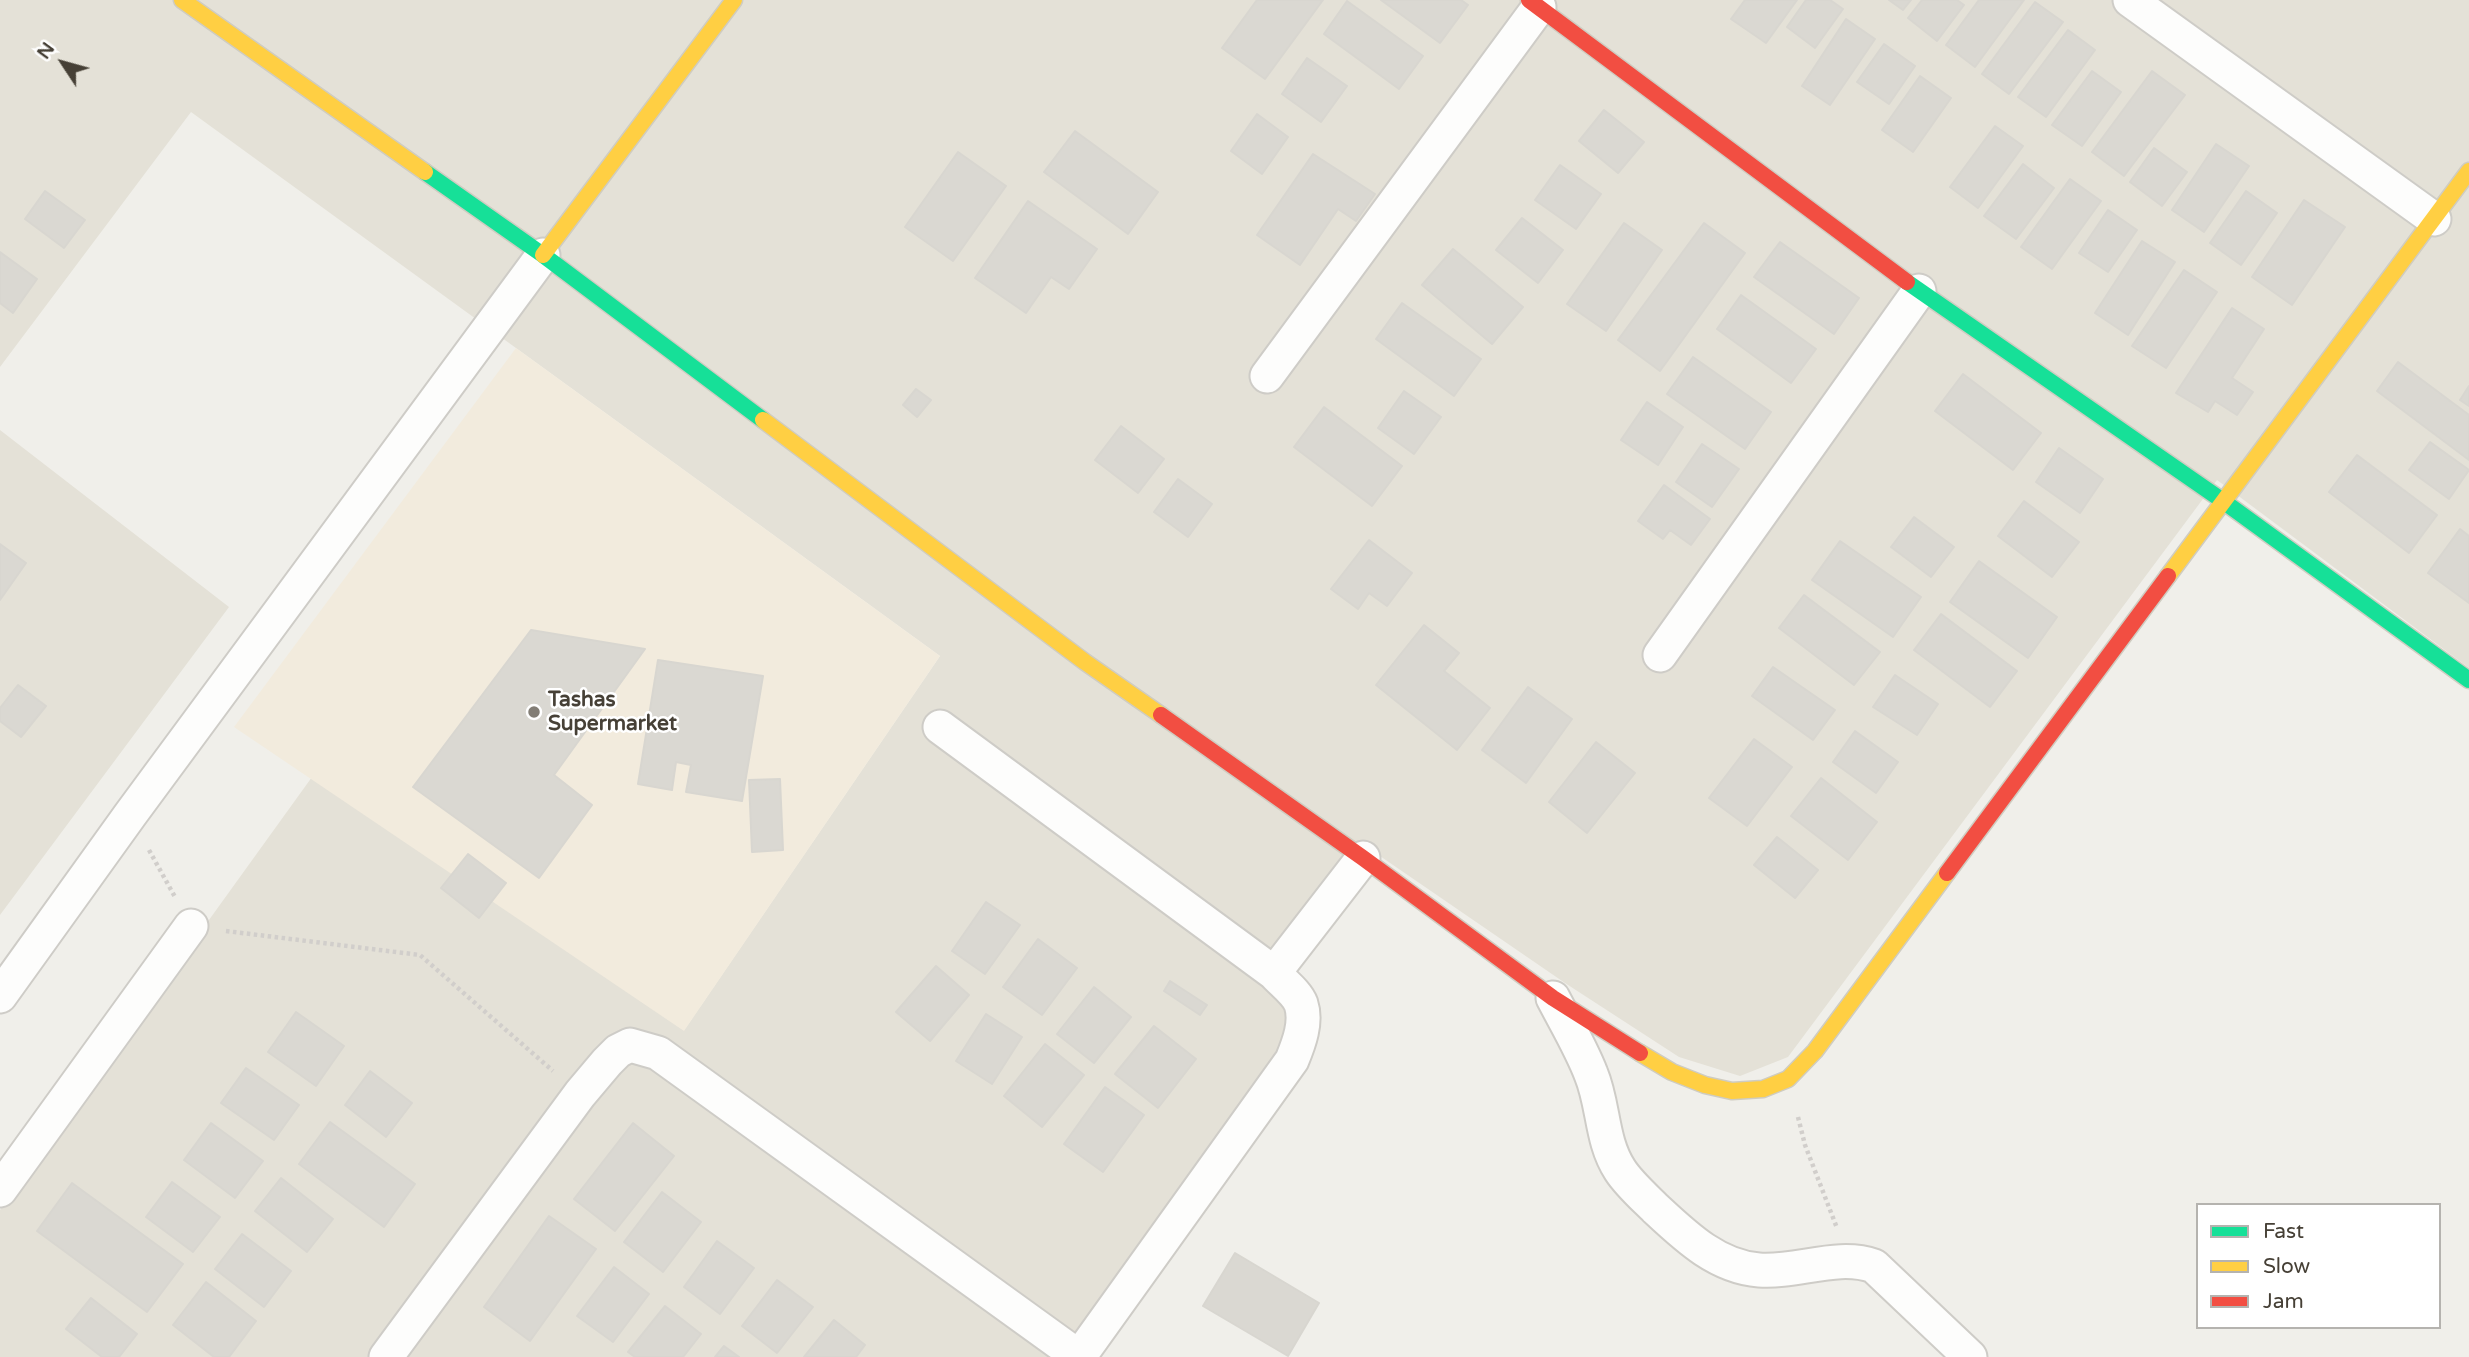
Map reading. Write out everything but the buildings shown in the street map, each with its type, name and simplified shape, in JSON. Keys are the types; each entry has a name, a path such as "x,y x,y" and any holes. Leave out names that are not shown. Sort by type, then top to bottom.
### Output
{"street":[{"path":"181,0 543,255 1085,662 1363,858 1553,998 1672,1072 1706,1085 1732,1091 1763,1089 1788,1079 1815,1051 2469,172"},
{"path":"0,996 130,815 734,0"},
{"path":"2130,0 2434,219"},
{"path":"1267,376 1534,3 1919,291 2223,501 2469,680"},
{"path":"1660,655 1919,291"},
{"path":"391,1355 580,1094 618,1051 630,1045 658,1053 1079,1357 1292,1060 1301,1039 1303,1018 1300,1002 1274,973 940,727"},
{"path":"1274,973 1363,858"},
{"path":"0,1190 191,926"},
{"path":"1553,998 1592,1076 1607,1142 1620,1170 1642,1195 1690,1240 1722,1261 1758,1270 1842,1262 1862,1262 1874,1266 1970,1357"}],"path":[{"path":"130,815 191,926 420,955 580,1094"},
{"path":"1788,1079 1805,1145 1839,1233 1874,1266"}],"shaded area":[{"path":"0,0 2469,0 2469,668 2217,480 1788,1057 1740,1076 1679,1057 1565,983 1361,843 1257,975 1287,1009 1286,1039 1065,1357 0,1357 0,1210 312,777 684,1030 940,656 191,112 0,367"},
{"path":"516,348 940,656 684,1031 234,727"},
{"path":"0,430 229,607 0,915"}],"traffic: fast":[{"path":"425,172 543,255 763,420"},
{"path":"1907,282 2223,501 2469,680"}],"traffic: slow":[{"path":"182,0 425,172"},
{"path":"543,255 734,0"},
{"path":"2168,576 2469,171"},
{"path":"763,420 1085,662 1161,715"},
{"path":"1640,1053 1672,1072 1705,1085 1732,1091 1763,1089 1788,1079 1815,1051 1947,873"}],"traffic: jam":[{"path":"1529,0 1907,282"},
{"path":"1947,873 2168,576"},
{"path":"1161,715 1363,858 1553,998 1640,1053"}],"place":[{"name":"Tashas Supermarket","path":"534,712"}]}
